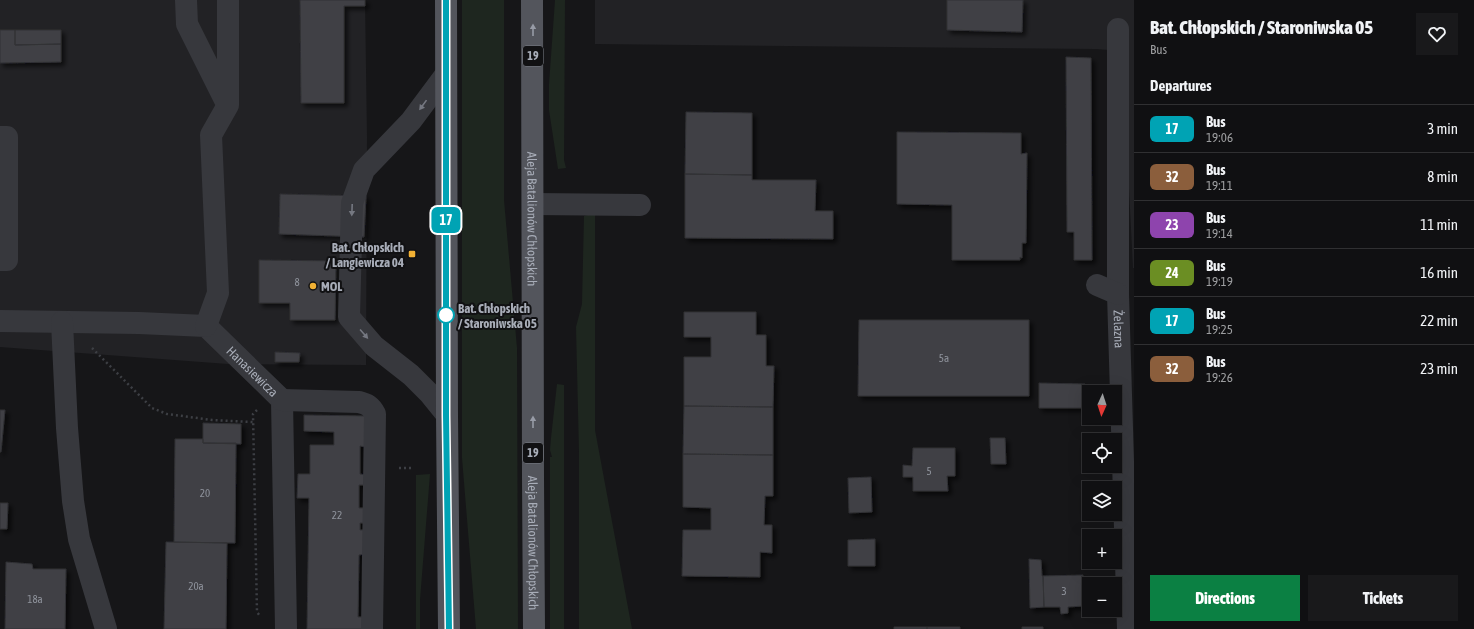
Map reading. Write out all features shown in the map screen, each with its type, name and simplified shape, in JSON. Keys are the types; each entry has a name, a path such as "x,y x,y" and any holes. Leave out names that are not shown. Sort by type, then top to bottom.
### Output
{"main road":[{"path":"446,0 446,415 449,629"},
{"name":"Aleja Batalionów Chłopskich","path":"532,0 534,629"}],"street":[{"path":"186,0 187,24 228,105"},
{"path":"0,321 62,322 139,330 206,326 218,293 211,135 228,105 228,0"},
{"name":"Żelazna","path":"1118,29 1126,234 1118,294 1128,629"},
{"path":"446,74 411,121 364,170 352,203 349,317 374,346 411,374 430,394 446,415"},
{"path":"0,137 7,137 7,260 0,260"},
{"path":"533,204 640,206"},
{"path":"1097,285 1118,294"},
{"path":"62,322 67,428 73,501 79,540 106,629"},
{"name":"Hanasiewicza","path":"206,326 282,400 286,629"},
{"path":"282,400 366,403 371,407 375,414 372,629"}],"path":[{"path":"90,346 152,408 167,414 212,420 253,422 257,612 262,618"}],"shaded area":[{"path":"0,0 365,0 367,137 366,365 228,364 0,347"},
{"path":"462,0 504,0 504,200 517,348 518,629 476,629 462,458"},
{"path":"555,0 565,0 564,160 566,168 558,169 549,110 549,84"},
{"path":"595,0 1134,0 1134,268 1122,51 1096,49 595,44"},
{"path":"595,213 595,430 632,629 579,629 579,452 576,327 582,304 584,216"},
{"path":"557,384 564,385 564,629 550,629 550,457 552,457 550,450"},
{"path":"430,474 420,600 420,629 416,629 416,475"}],"building":[{"path":"300,0 365,0 365,6 344,6 344,103 301,103"},
{"path":"947,0 1023,0 1022,32 947,30"},
{"path":"0,30 15,30 15,45 61,44 61,62 0,63"},
{"path":"15,30 61,30 61,44 15,45"},
{"path":"1066,57 1091,58 1092,260 1074,260 1074,232 1067,232"},
{"path":"686,112 752,113 752,175 685,174"},
{"path":"897,132 1021,133 1021,154 1027,153 1026,243 1022,243 1022,258 1020,257 1020,260 952,260 952,205 897,204"},
{"path":"685,174 752,175 752,180 816,180 815,211 833,211 833,239 685,238"},
{"path":"280,194 366,196 364,237 279,234"},
{"path":"259,260 336,261 335,320 290,320 290,303 259,303"},
{"path":"684,312 756,312 756,335 766,335 766,366 774,366 773,407 684,406 684,357 711,357 711,337 684,337"},
{"path":"859,320 1029,320 1029,396 858,396"},
{"path":"275,352 300,353 299,362 275,362"},
{"path":"1039,383 1085,384 1082,385 1082,408 1039,408"},
{"path":"684,406 773,407 773,455 683,454"},
{"path":"0,410 5,410 1,452 0,452"},
{"path":"304,415 366,416 366,447 360,446 360,474 366,475 366,485 359,485 359,508 365,508 365,523 360,523 360,530 366,530 365,554 359,555 358,617 365,617 365,629 307,629 309,498 297,498 298,474 310,474 310,445 334,445 334,432 304,431"},
{"path":"203,423 241,424 241,444 203,443"},
{"path":"990,438 1005,438 1006,464 991,464"},
{"path":"175,439 203,439 203,443 236,443 235,543 174,542"},
{"path":"913,448 955,448 955,476 947,476 948,491 913,491 913,477 903,477 903,465 912,466"},
{"path":"683,454 773,455 773,496 765,496 764,525 772,525 772,553 760,552 760,577 682,576 683,530 711,530 711,508 683,507"},
{"path":"871,477 872,512 849,513 848,478"},
{"path":"0,503 8,503 7,529 0,529"},
{"path":"875,539 875,566 848,566 848,540"},
{"path":"166,542 227,543 226,629 164,629"},
{"path":"1029,559 1041,560 1044,607 1030,608"},
{"path":"6,562 32,564 33,569 66,569 65,629 5,629"},
{"path":"1083,575 1082,606 1068,607 1068,613 1061,614 1060,607 1044,607 1043,576"},
{"path":"894,627 927,627 927,629 894,629"},
{"path":"927,627 960,627 960,629 927,629"},
{"path":"1022,627 1043,627 1043,629 1022,629"}],"bus line":[{"name":"17","path":"446,0 446,415 449,629"}],"place":[{"name":"Bat. Chłopskich / Langiewicza 04","path":"412,254"},
{"name":"MOL","path":"313,286"},
{"name":"Bat. Chłopskich / Staroniwska 05","path":"446,315"}]}
